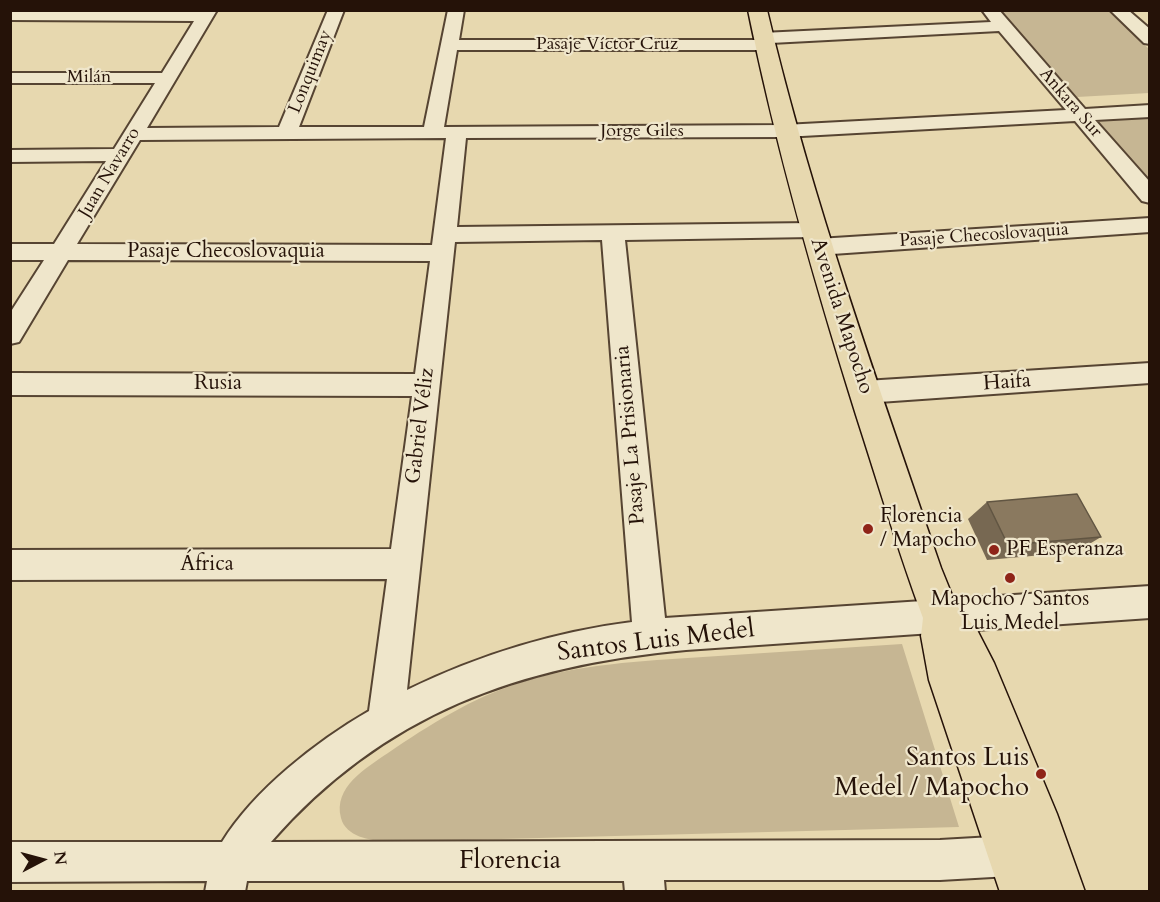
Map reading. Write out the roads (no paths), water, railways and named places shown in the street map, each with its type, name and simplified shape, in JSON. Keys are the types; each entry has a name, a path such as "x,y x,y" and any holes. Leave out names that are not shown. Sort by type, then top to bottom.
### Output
{"main road":[{"name":"Avenida Mapocho","path":"757,10 784,131 816,239 942,618 972,661 1035,814 1062,891"},
{"name":"Avenida Mapocho","path":"942,618 940,636 943,657 1017,874"},
{"path":"1017,874 1023,839 1035,814"}],"street":[{"name":"Lonquimay","path":"287,133 336,10"},
{"name":"Gabriel Véliz","path":"386,720 444,244 445,133 450,45 456,10"},
{"name":"Ankara Sur","path":"990,10 1149,195"},
{"path":"10,15 207,13"},
{"name":"Juan Navarro","path":"10,335 207,13"},
{"path":"1123,15 1149,19"},
{"path":"1123,15 1149,39"},
{"name":"Pasaje Víctor Cruz","path":"450,45 763,42 1003,26"},
{"name":"Milán","path":"10,78 167,78"},
{"name":"Jorge Giles","path":"134,134 784,131 1149,111"},
{"path":"10,156 120,155"},
{"name":"Pasaje Checoslovaquia","path":"10,252 444,244 613,232 816,239 1149,225"},
{"name":"Pasaje La Prisionaria","path":"613,232 650,637"},
{"name":"Haifa","path":"865,392 1149,373"},
{"name":"Rusia","path":"10,384 426,385"},
{"name":"África","path":"10,565 404,564"},
{"name":"Santos Luis Medel","path":"228,877 263,822 296,788 355,739 386,720 458,684 510,664 557,652 650,637 1149,602"},
{"name":"Florencia","path":"10,862 228,877 644,876 940,860 1017,874"}],"place":[{"name":"Florencia / Mapocho","path":"868,529"},
{"name":"PF Esperanza","path":"994,550"},
{"name":"Mapocho / Santos Luis Medel","path":"1010,578"},
{"name":"Santos Luis Medel / Mapocho","path":"1041,774"}]}
